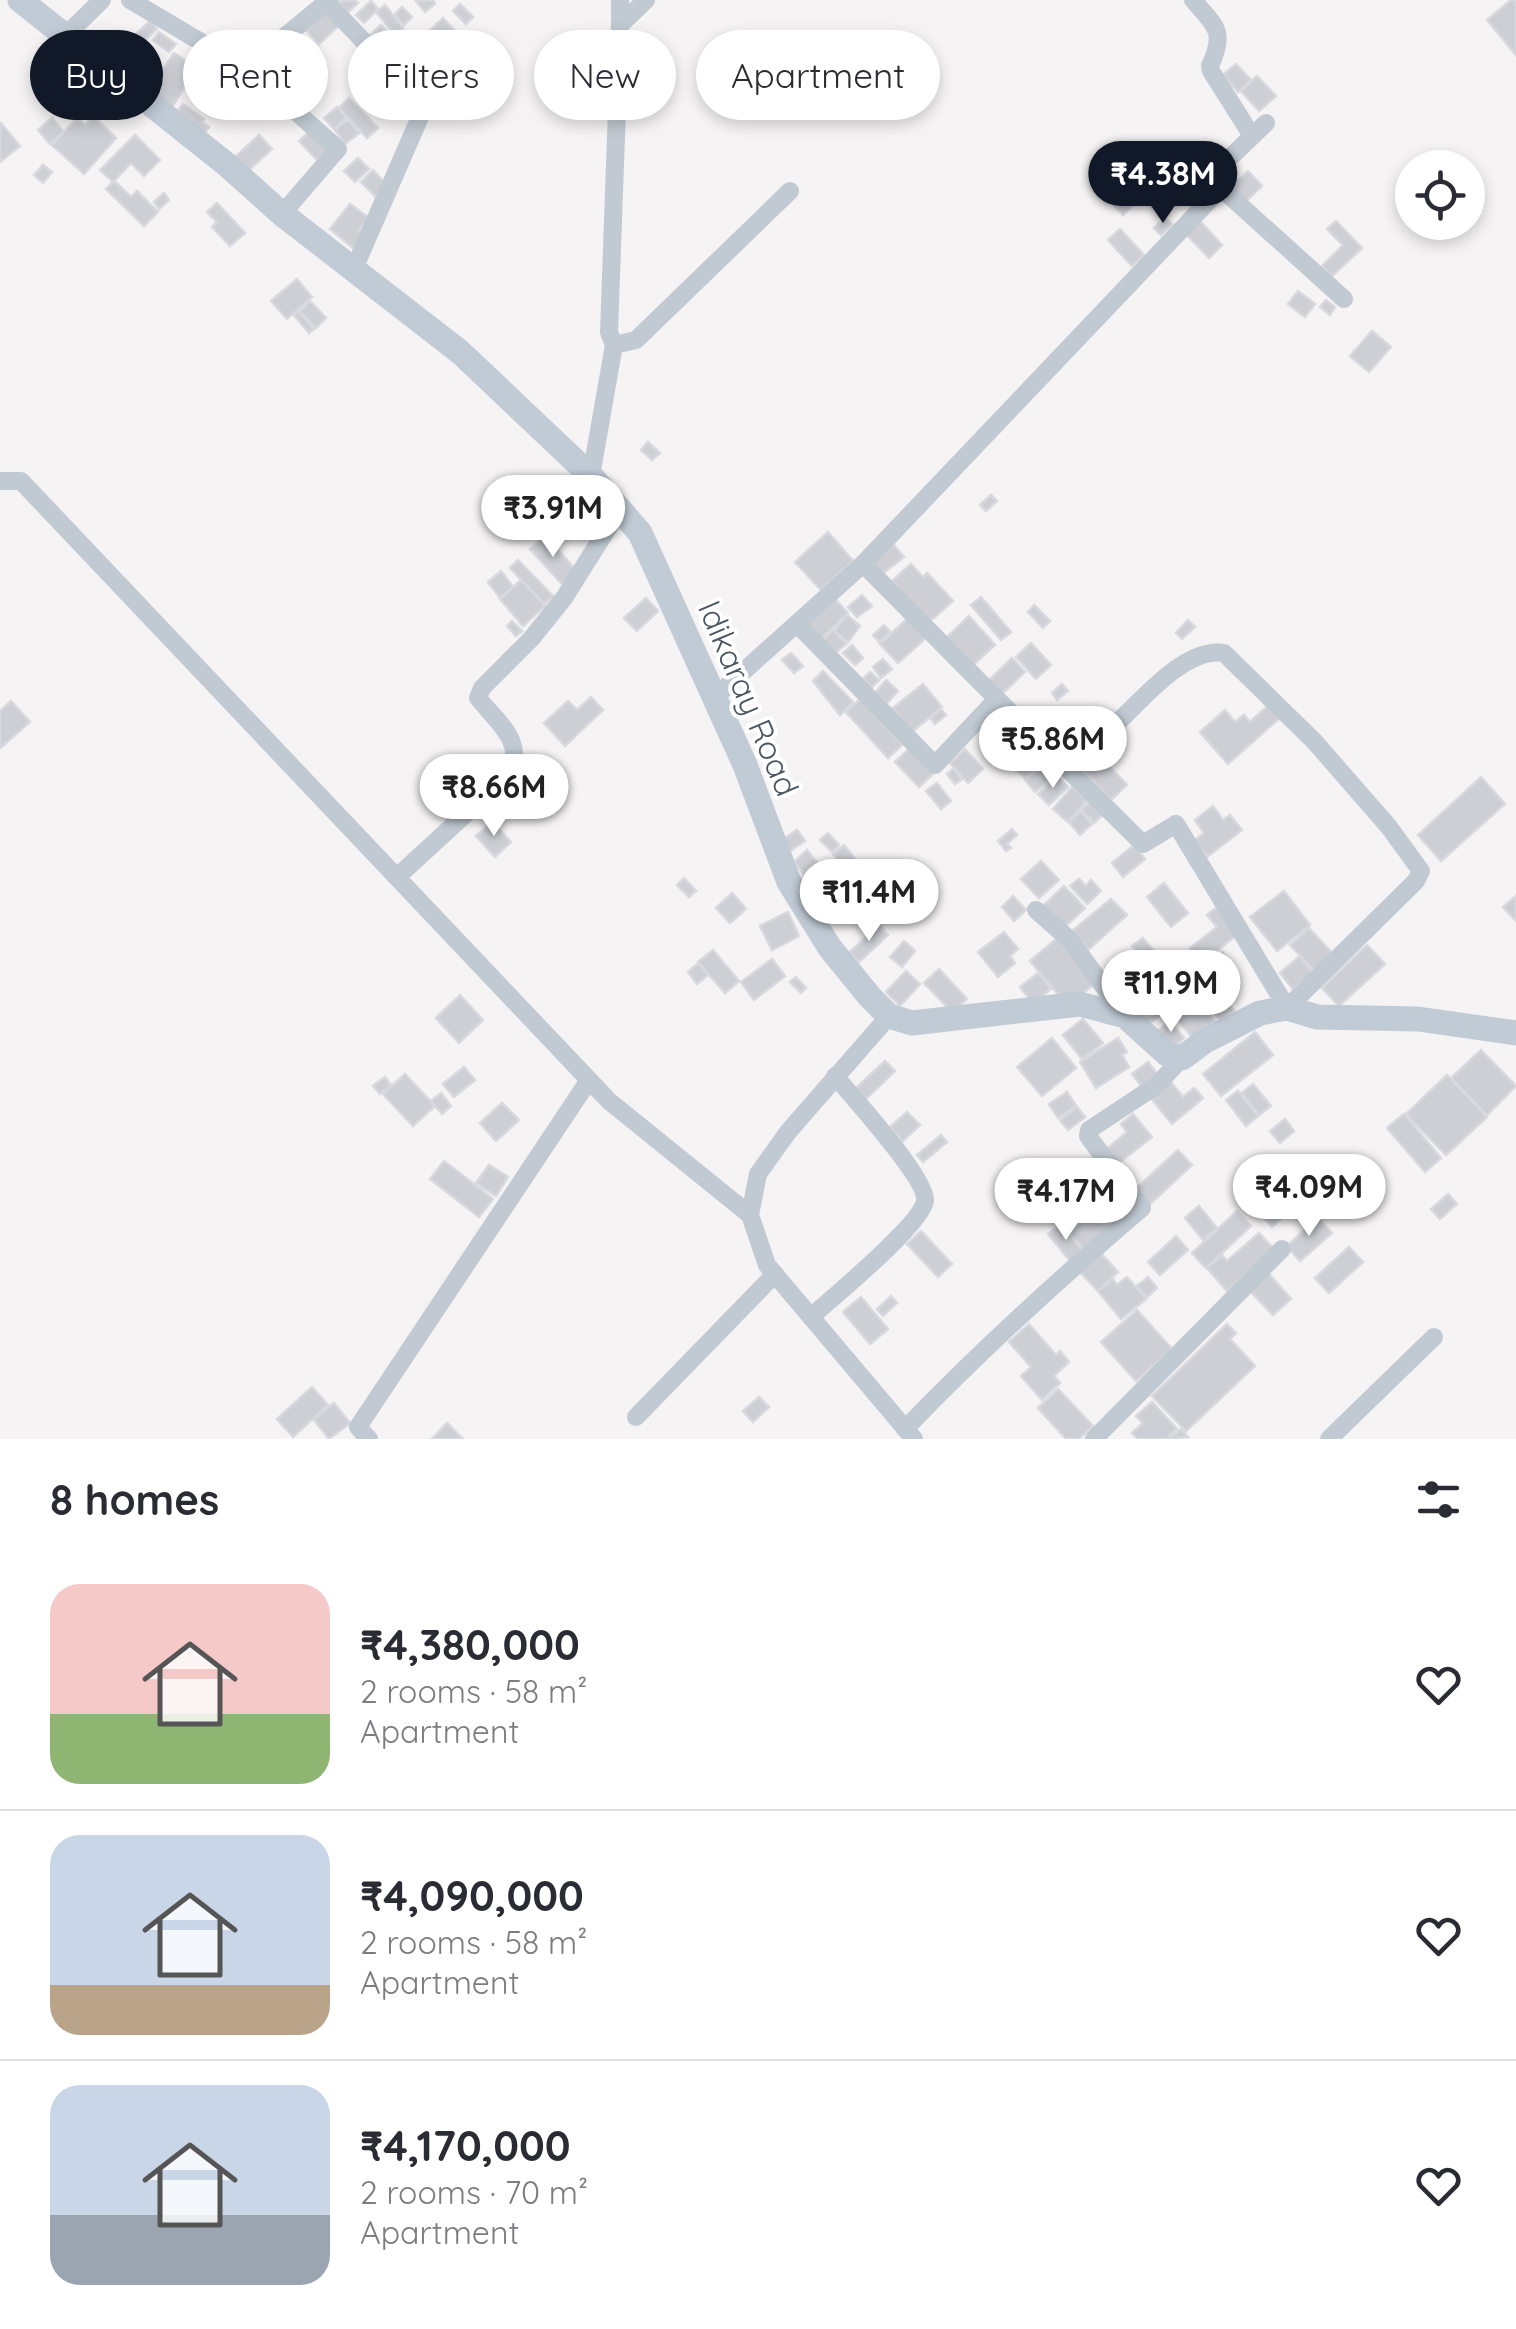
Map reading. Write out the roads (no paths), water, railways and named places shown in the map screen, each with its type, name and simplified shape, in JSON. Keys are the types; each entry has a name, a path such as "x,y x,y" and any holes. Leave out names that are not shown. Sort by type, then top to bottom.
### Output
{"street":[{"name":"Idikaray Road","path":"20,0 57,30"},
{"path":"70,30 102,0"},
{"path":"130,0 183,31"},
{"path":"591,476 614,344 610,332 620,0"},
{"path":"620,25 646,0"},
{"path":"1193,0 1220,37 1210,66 1259,130 1215,172 1221,188 1344,299"},
{"path":"293,30 328,1 422,102 420,117 354,269"},
{"name":"Idikaray Road","path":"163,114 282,214 460,352 591,476 640,532 716,697 789,882 830,948 889,1016"},
{"path":"282,214 338,149 305,120"},
{"path":"716,697 862,564 1221,188"},
{"path":"614,344 636,340 790,191"},
{"path":"0,481 21,481 608,1101 750,1215"},
{"path":"397,876 507,776 516,762 514,744 478,698 482,688 532,639 564,598 620,509"},
{"path":"862,564 1143,844 1176,824 1287,1008"},
{"path":"798,625 935,764 997,698"},
{"path":"1114,724 1183,663 1199,653 1224,653 1314,741 1417,862 1421,870 1416,881 1287,1008"},
{"path":"1036,910 1070,940 1125,1016 1166,1054 1182,1058"},
{"path":"1125,1016 1080,1004 912,1023 889,1016 788,1132 758,1174 750,1215 768,1265 910,1434 970,1361 1142,1208 1088,1136 1088,1130 1157,1085 1206,1040 1260,1013 1287,1008 1317,1017 1418,1020 1516,1033"},
{"path":"811,1317 916,1218 925,1203 924,1190 912,1170 836,1076"},
{"path":"368,1439 358,1428 589,1080"},
{"path":"1094,1439 1282,1249"},
{"path":"636,1417 775,1274"},
{"path":"1329,1439 1434,1337"}]}
